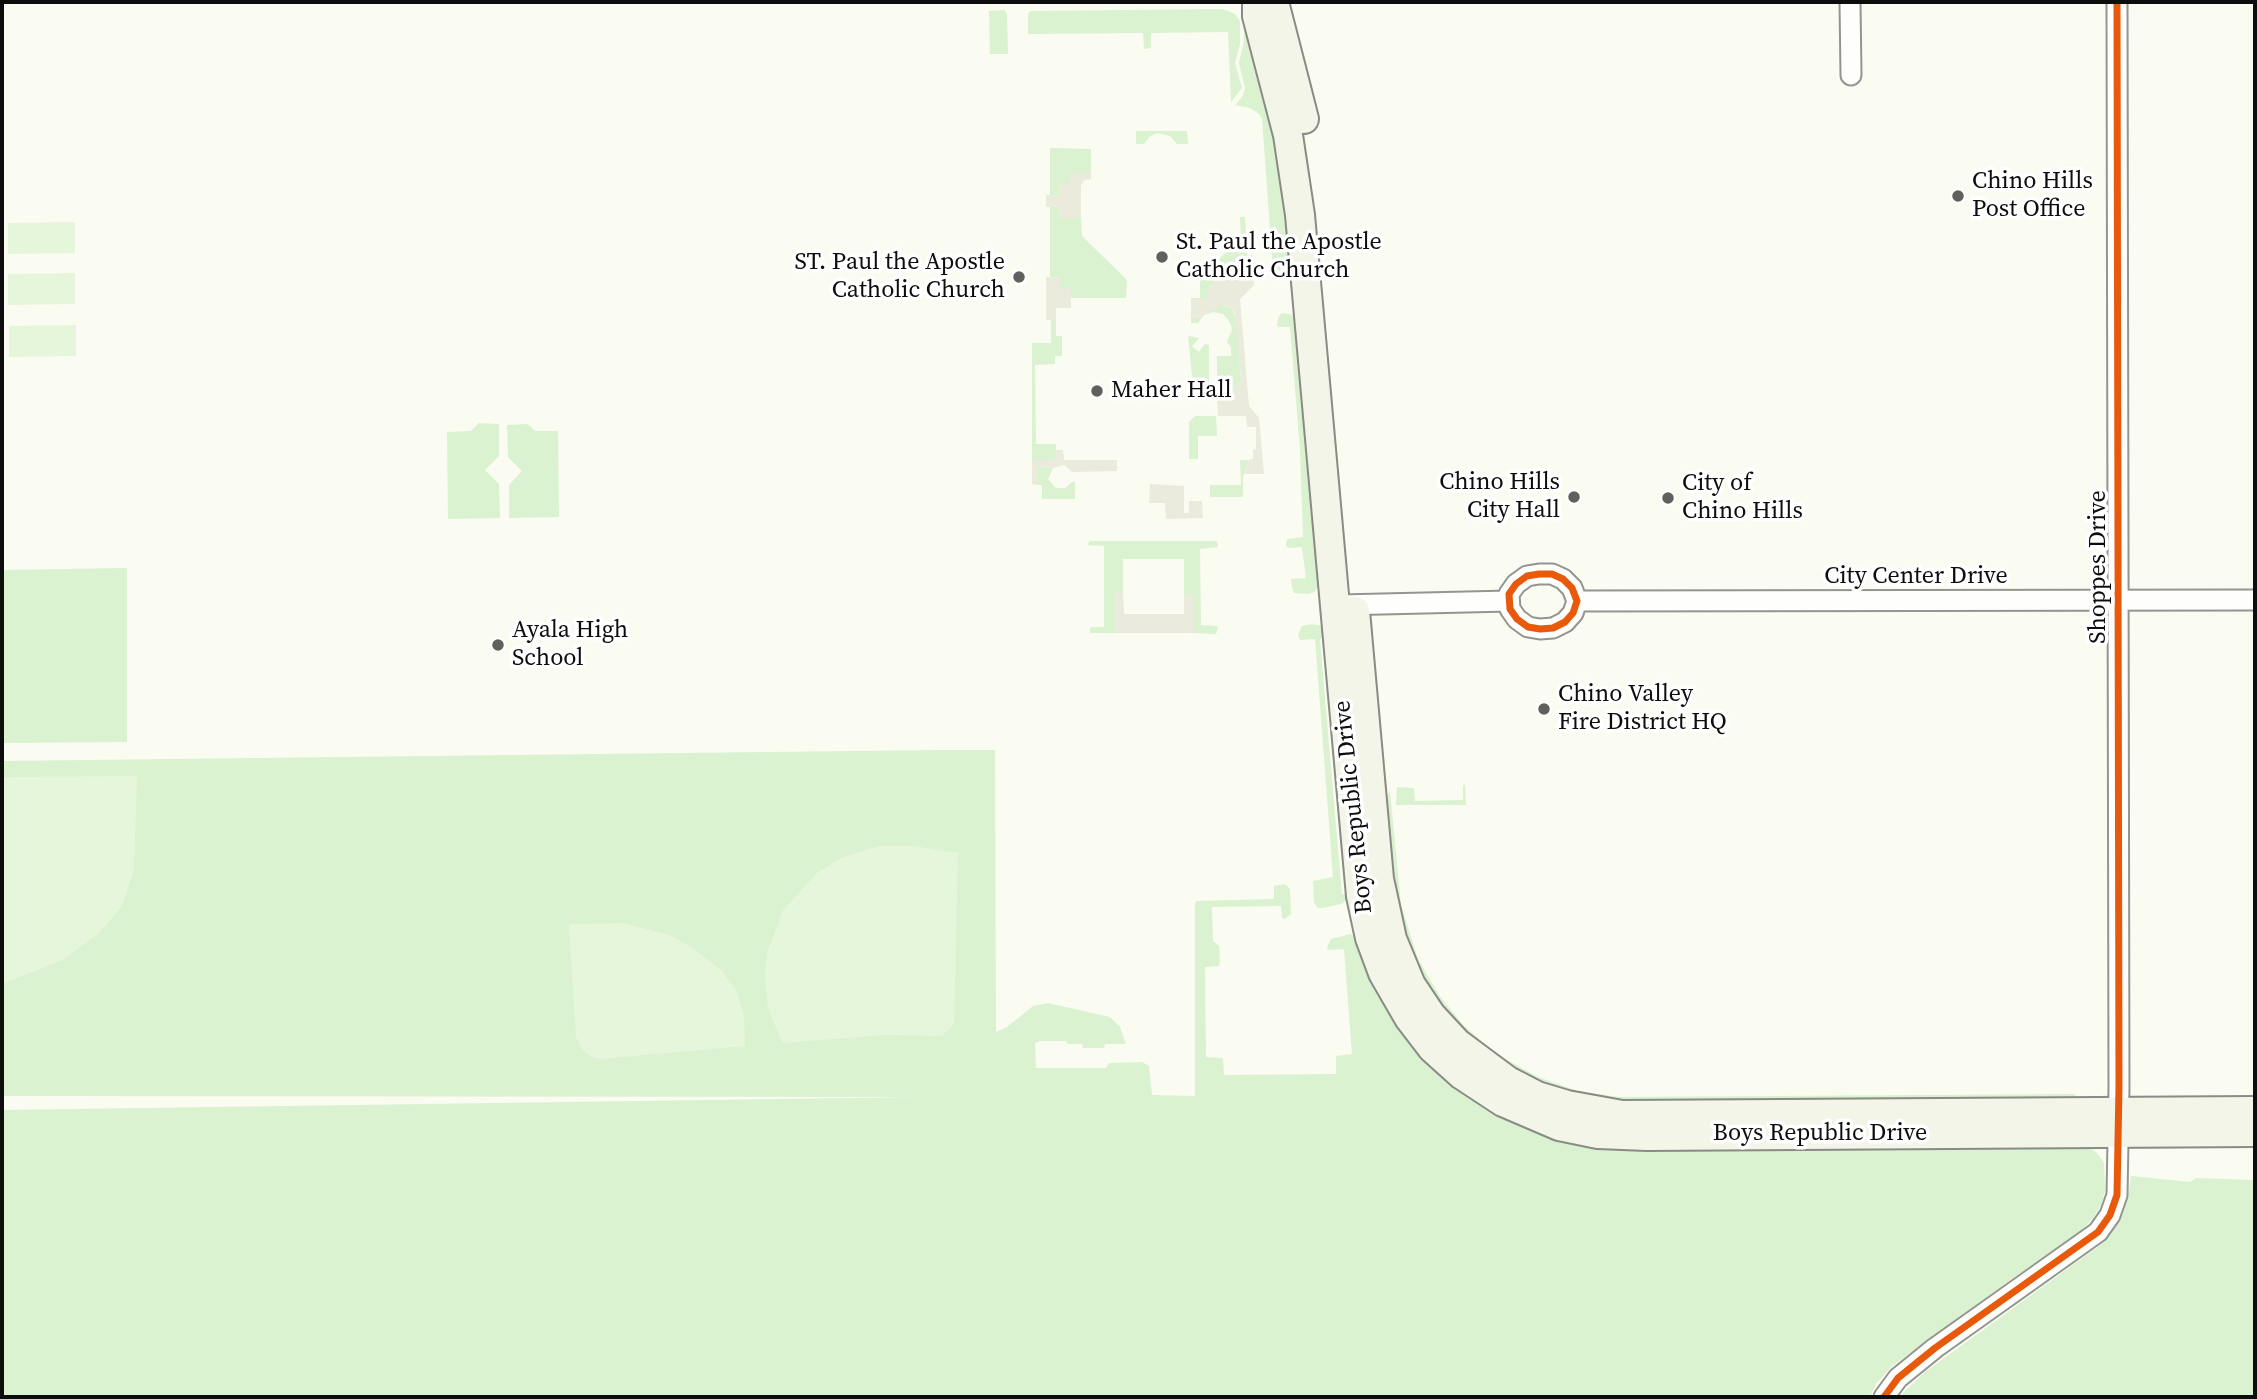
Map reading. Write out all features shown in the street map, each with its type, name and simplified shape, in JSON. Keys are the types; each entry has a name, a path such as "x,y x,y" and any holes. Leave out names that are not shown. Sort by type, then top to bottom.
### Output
{"main road":[{"name":"Boys Republic Drive","path":"1257,2 1257,16 1283,112 1297,186 1345,605"},
{"name":"Boys Republic Drive","path":"1274,2 1303,113 1313,167 1345,605 1361,896 1370,938 1383,973 1409,1018 1443,1059 1476,1086 1503,1102 1577,1130 1620,1135 2119,1122 2255,1111"},
{"name":"Boys Republic Drive","path":"2119,1122 2255,1132"}],"street":[{"path":"1850,2 1851,75"},
{"name":"Shoppes Drive","path":"1884,1397 1898,1378 1935,1348 2098,1232 2110,1214 2117,1195 2117,2"},
{"path":"1552,574 1563,579 1572,588 1577,601 1573,613 1565,622 1553,628 1540,629 1528,627 1517,620 1510,609 1509,601 1509,594 1516,583 1527,576 1552,574"},
{"name":"City Center Drive","path":"1577,601 2255,600"},
{"path":"1345,605 1509,601"}],"green space":[{"path":"1223,9 1235,14 1240,21 1240,44 1235,63 1242,88 1231,102 1228,32 1151,33 1151,48 1144,49 1143,33 1028,34 1030,11"},
{"path":"1004,10 1007,14 1008,54 990,54 989,11"},
{"path":"1246,20 1281,164 1292,266 1290,272 1273,269 1262,119 1250,108 1235,105 1243,96 1245,88 1239,63"},
{"path":"1136,131 1187,131 1188,144 1177,144 1170,136 1158,133 1150,136 1144,144 1136,144"},
{"path":"1050,148 1091,149 1091,173 1069,173 1069,184 1059,195 1050,195"},
{"path":"1050,207 1059,207 1059,218 1081,218 1082,236 1127,280 1126,298 1071,298 1070,288 1060,288 1060,278 1050,277"},
{"path":"1240,217 1245,217 1247,256 1240,256 1227,267 1208,289 1208,298 1200,298 1200,278 1241,237"},
{"path":"75,222 75,253 8,254 8,223"},
{"path":"75,273 75,304 8,305 8,274"},
{"path":"1221,305 1231,308 1236,318 1241,379 1236,387 1217,388 1217,356 1231,356 1231,347 1227,342 1232,330 1230,322 1223,314 1213,312 1204,315 1198,323 1191,323 1191,318 1198,318"},
{"path":"1282,313 1295,315 1319,585 1309,594 1294,593 1292,587 1291,579 1306,578 1302,547 1286,546 1287,539 1303,537 1300,450 1290,327 1278,327"},
{"path":"1051,320 1056,320 1056,336 1062,336 1062,356 1055,356 1055,364 1035,365 1036,444 1056,444 1056,460 1032,460 1032,343 1051,343"},
{"path":"76,325 76,356 9,357 9,326"},
{"path":"1188,336 1199,338 1192,346 1199,352 1205,344 1209,345 1209,388 1200,389 1193,385"},
{"path":"1195,416 1216,416 1217,436 1198,436 1198,459 1189,459 1189,422"},
{"path":"479,423 499,424 499,456 485,470 499,484 500,518 448,519 447,432 471,431"},
{"path":"528,424 535,431 558,431 559,517 509,518 509,485 522,471 508,457 507,425"},
{"path":"1240,460 1249,460 1243,476 1243,497 1210,497 1210,485 1241,485"},
{"path":"1038,466 1053,468 1048,479 1056,488 1065,488 1075,482 1075,499 1042,499 1042,485 1038,485"},
{"path":"1090,541 1217,541 1218,547 1200,549 1201,625 1218,627 1216,634 1193,633 1193,595 1184,595 1184,559 1123,559 1123,593 1115,593 1116,633 1090,633 1090,627 1104,627 1104,546 1087,545"},
{"path":"127,568 127,742 2,743 2,570"},
{"path":"1311,624 1324,629 1324,637 1320,639 1342,894 1348,894 1348,899 1341,904 1323,908 1318,908 1314,903 1313,881 1333,877 1315,639 1300,640 1298,635 1302,626"},
{"path":"995,750 996,1032 1007,1027 1033,1006 1048,1003 1110,1017 1120,1027 1126,1044 1083,1048 1082,1044 1067,1044 1066,1041 1040,1041 1035,1043 1036,1068 1106,1068 1109,1063 1142,1062 1149,1066 1152,1095 1195,1096 1196,901 1274,899 1274,886 1285,884 1290,889 1291,914 1285,919 1282,918 1281,906 1212,907 1213,941 1219,946 1220,961 1219,966 1205,967 1206,1057 1223,1058 1224,1075 1336,1074 1336,1056 1352,1054 1344,949 1328,950 1327,947 1331,939 1350,934 1355,936 1467,1094 2087,1146 2097,1153 2104,1163 2105,1191 2101,1205 2079,1233 1891,1367 1876,1384 1870,1397 2,1397 2,1110 918,1097 2,1096 2,761"},
{"path":"137,776 134,870 121,908 98,934 63,960 2,984 2,777"},
{"path":"1463,785 1466,805 1396,805 1397,787 1414,788 1415,801 1463,800"},
{"path":"1390,791 1401,905 1418,959 1439,995 1463,1025 1495,1053 1538,1077 1578,1091 1618,1097 2075,1094 2075,1099 1615,1102 1552,1088 1525,1076 1475,1042 1446,1012 1420,973 1405,939 1394,895 1385,800"},
{"path":"879,846 913,846 958,853 954,1024 942,1036 885,1035 782,1043 768,1008 765,975 767,953 783,910 818,872 841,858"},
{"path":"623,923 670,935 693,948 722,971 737,991 744,1017 745,1046 600,1059 582,1050 576,1037 569,924"},
{"path":"2131,1176 2190,1182 2196,1178 2255,1180 2255,1397 1899,1397 1925,1372 2103,1243 2122,1216"}],"shaded area":[{"path":"1069,173 1091,173 1091,179 1084,180 1081,185 1081,218 1059,218 1059,207 1046,207 1046,195 1059,195 1059,184 1069,184"},
{"path":"1252,255 1254,285 1240,299 1249,406 1259,418 1264,474 1244,474 1249,460 1253,459 1253,450 1256,449 1256,427 1247,427 1246,416 1218,416 1217,388 1236,387 1241,379 1235,314 1231,308 1223,305 1198,318 1191,318 1191,298 1207,298 1208,289 1227,267 1240,256"},
{"path":"1046,277 1060,278 1060,288 1071,288 1071,308 1056,308 1056,320 1046,320"},
{"path":"1056,450 1063,450 1064,460 1117,460 1117,471 1072,472 1064,465 1053,468 1038,466 1038,485 1032,484 1032,460 1055,460"},
{"path":"1150,484 1184,486 1184,513 1189,513 1189,501 1202,501 1203,518 1166,519 1165,503 1149,503"},
{"path":"1115,593 1123,593 1124,614 1184,614 1184,595 1193,595 1193,633 1116,633"}],"cycle path":[{"path":"1884,1397 1898,1378 1935,1348 2098,1232 2110,1215 2117,1195 2117,2"},
{"path":"1539,574 1552,574 1563,579 1572,588 1577,601 1573,613 1565,622 1553,628 1528,627 1517,619 1510,609 1509,594 1516,584 1527,576 1539,574"}],"place":[{"name":"Chino Hills Post Office","path":"1958,196"},
{"name":"St. Paul the Apostle Catholic Church","path":"1162,257"},
{"name":"ST. Paul the Apostle Catholic Church","path":"1019,277"},
{"name":"Maher Hall","path":"1097,391"},
{"name":"Chino Hills City Hall","path":"1574,497"},
{"name":"City of Chino Hills","path":"1668,498"},
{"name":"Ayala High School","path":"498,645"},
{"name":"Chino Valley Fire District HQ","path":"1544,709"}]}
